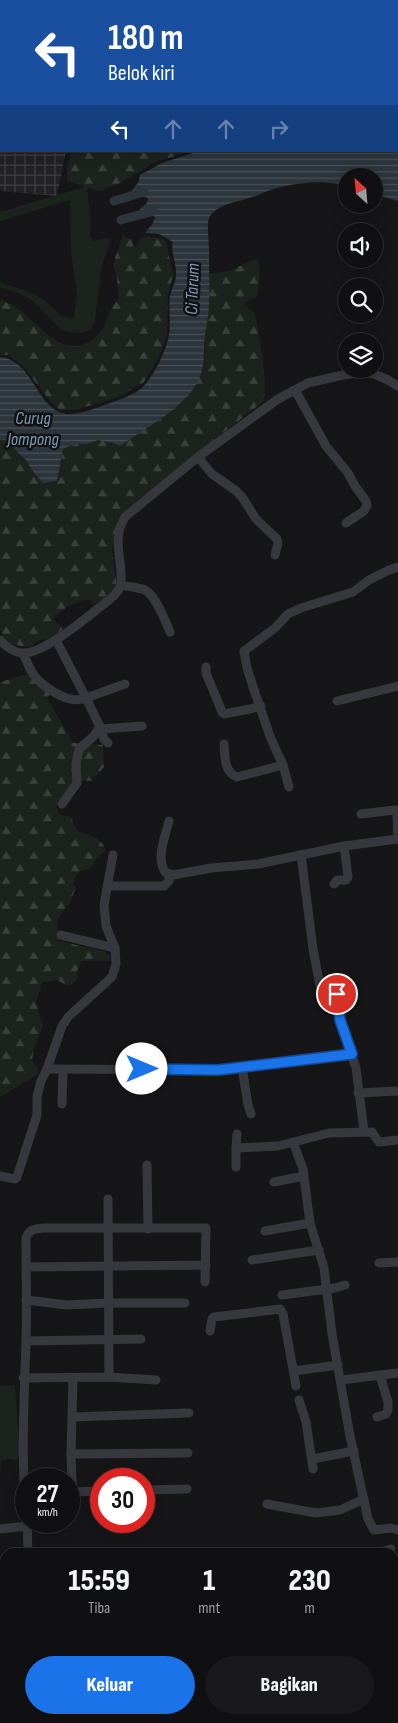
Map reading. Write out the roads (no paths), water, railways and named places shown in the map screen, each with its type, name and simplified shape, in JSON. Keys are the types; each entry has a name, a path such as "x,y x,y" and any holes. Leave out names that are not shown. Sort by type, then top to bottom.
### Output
{"street":[{"path":"0,640 15,651 23,653 32,652 56,640 109,600 121,585 118,535 120,525 125,517 198,457 278,399 308,383 364,372 374,374 398,386"},
{"path":"295,390 326,446 348,473 354,486 366,501 367,505 364,511 346,523"},
{"path":"198,457 212,474 242,497 256,519 277,539 275,555"},
{"path":"289,787 283,765 271,739 247,668 245,649 275,628 288,614 301,608 353,592 369,580 398,567"},
{"path":"121,585 142,588 148,591 163,613 170,632"},
{"path":"56,640 108,744"},
{"path":"23,653 36,678 48,688 71,700 77,701 125,684"},
{"path":"206,667 206,673 212,685 219,709 224,714 261,706"},
{"path":"337,701 398,686"},
{"path":"100,728 142,726"},
{"path":"62,804 77,783 76,764 79,749 100,728"},
{"path":"224,744 228,771 237,777 283,765"},
{"path":"169,821 162,848 163,868 169,874 258,864 344,846 398,840 397,814 395,810 361,814"},
{"path":"334,884 337,880 346,880 348,877 344,846"},
{"path":"0,1176 15,1179 17,1177 37,1115 37,1097 41,1081 62,1026 69,1016 112,977 116,964 115,948 110,937 104,905 113,854"},
{"path":"301,855 313,949 321,991 326,995 334,992 337,994 340,1020 356,1068 364,1131"},
{"path":"107,886 164,886 169,881 169,874"},
{"path":"61,935 115,948"},
{"path":"47,1069 218,1070 352,1054"},
{"path":"242,1067 250,1114"},
{"path":"62,1104 63,1070"},
{"path":"358,1093 398,1091"},
{"path":"236,1148 278,1146 329,1133 364,1131 372,1132 379,1142 398,1140"},
{"path":"236,1134 236,1168"},
{"path":"292,1142 304,1176 310,1223 324,1268 340,1380 368,1518 374,1530 392,1528 398,1530"},
{"path":"147,1165 148,1228"},
{"path":"274,1182 304,1176"},
{"path":"108,1198 109,1377"},
{"path":"24,1468 23,1378 26,1341 27,1236 32,1230 43,1228 148,1228 206,1223 205,1282"},
{"path":"265,1231 310,1223"},
{"path":"252,1260 318,1250"},
{"path":"379,1263 398,1262"},
{"path":"26,1266 206,1265"},
{"path":"282,1295 335,1288 346,1284"},
{"path":"26,1300 67,1305 185,1303"},
{"path":"210,1331 214,1317 280,1309 283,1314 296,1386"},
{"path":"26,1341 141,1340"},
{"path":"294,1371 338,1365"},
{"path":"340,1380 398,1373"},
{"path":"377,1417 386,1414 388,1406 380,1375"},
{"path":"23,1378 109,1377 156,1380"},
{"path":"71,1468 73,1378"},
{"path":"300,1400 306,1422 309,1458 313,1469"},
{"path":"73,1417 189,1413"},
{"path":"309,1458 354,1451"},
{"path":"71,1454 188,1453"},
{"path":"155,1490 187,1489"},
{"path":"267,1504 276,1507 301,1509 313,1513 340,1510 364,1499"},
{"path":"0,1529 15,1525"},
{"path":"27,1533 28,1548"}],"water":[{"path":"196,152 398,152 398,201 383,197 383,168 338,168 338,184 313,182 290,185 226,205 215,211 210,216 208,227 209,310 202,369 195,386 166,415 120,446 98,440 87,444 75,444 63,449 57,481 43,483 27,461 5,440 0,440 0,357 19,365 51,407 64,414 90,410 121,399 136,392 152,376 167,345 170,323 170,297 176,271 172,250 173,242 159,234 145,233 155,217 151,214 143,216 140,209 147,203 148,198 135,196 132,190 138,183 140,175 162,163"}],"waterway":[{"path":"114,201 144,192"},
{"path":"121,220 154,211"}],"water label":[{"name":"Ci Tarum","path":"192,289"},
{"name":"Curug Jompong","path":"33,428"}]}
